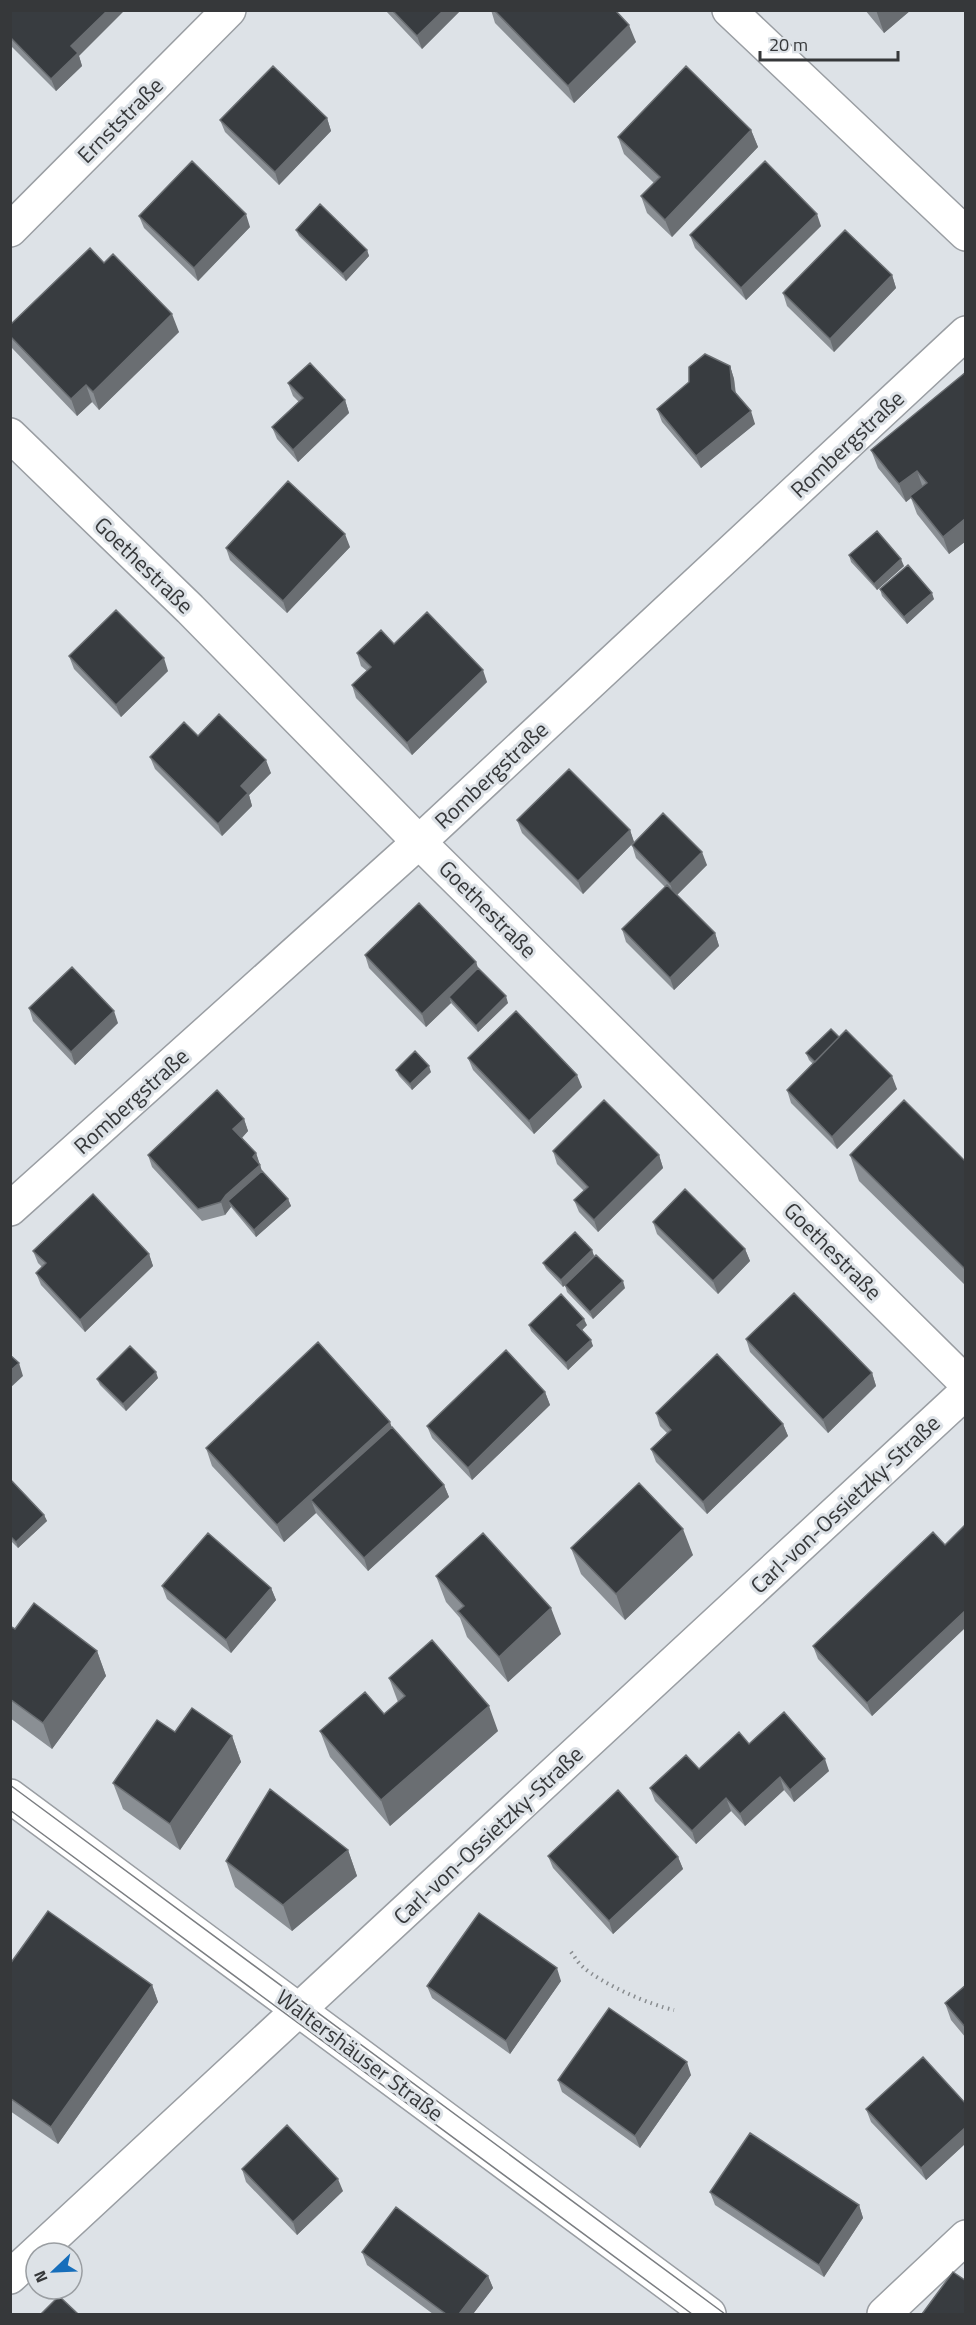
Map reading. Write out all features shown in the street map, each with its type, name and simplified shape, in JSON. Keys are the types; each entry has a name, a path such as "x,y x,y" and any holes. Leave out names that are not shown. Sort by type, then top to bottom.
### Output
{"street":[{"name":"Ernststraße","path":"10,230 228,10"},
{"path":"729,10 966,234"},
{"name":"Rombergstraße","path":"10,1209 419,842 966,333"},
{"name":"Goethestraße","path":"10,435 190,609 419,842 966,1383"},
{"name":"Carl-von-Ossietzky-Straße","path":"10,2277 966,1392"},
{"name":"Waltershäuser Straße","path":"10,1796 709,2314"},
{"path":"884,2314 966,2237"}],"path":[{"path":"571,1952 582,1966 597,1977 658,2007 674,2010"}],"building":[{"path":"10,10 108,10 71,46 78,53 51,79 10,37"},
{"path":"392,10 444,10 417,36"},
{"path":"494,10 615,10 629,25 568,86"},
{"path":"273,66 327,118 275,172 220,120"},
{"path":"686,66 751,130 665,220 641,196 660,177 618,137"},
{"path":"192,161 246,214 194,268 139,216"},
{"path":"765,161 817,214 741,288 690,235"},
{"path":"320,204 367,250 343,274 296,230"},
{"path":"845,230 892,275 830,339 783,293"},
{"path":"90,248 104,263 113,254 172,314 93,392 86,385 71,399 10,336 10,325"},
{"path":"705,354 730,366 732,389 751,411 696,456 657,409 689,382 689,367"},
{"path":"310,363 345,400 293,450 272,427 303,398 288,383"},
{"path":"966,372 966,518 943,537 910,496 927,483 917,471 899,484 871,450"},
{"path":"288,481 345,534 283,601 226,548"},
{"path":"877,531 901,559 874,584 849,555"},
{"path":"908,565 932,593 904,617 880,589"},
{"path":"116,610 164,658 116,705 69,656"},
{"path":"427,612 483,670 407,743 352,685 371,667 357,653 381,630 394,644"},
{"path":"219,714 266,760 241,786 248,793 218,824 150,757 184,722 198,736"},
{"path":"569,769 630,830 578,881 517,820"},
{"path":"663,813 702,852 670,884 632,845"},
{"path":"667,885 715,933 670,978 622,929"},
{"path":"419,903 476,962 422,1014 365,955"},
{"path":"72,967 114,1011 71,1052 29,1008"},
{"path":"478,968 506,996 476,1026 449,997"},
{"path":"516,1011 577,1075 529,1121 468,1058"},
{"path":"831,1029 839,1037 815,1062 806,1053"},
{"path":"846,1030 892,1076 832,1137 787,1090"},
{"path":"415,1051 429,1066 410,1084 396,1070"},
{"path":"217,1090 244,1119 233,1129 256,1153 253,1157 260,1165 221,1202 198,1209 148,1155"},
{"path":"604,1100 659,1155 594,1220 574,1200 588,1187 553,1151"},
{"path":"904,1100 966,1162 966,1270 850,1155"},
{"path":"262,1171 288,1199 254,1230 228,1201"},
{"path":"685,1189 745,1249 713,1281 653,1222"},
{"path":"93,1194 149,1254 80,1320 36,1273 46,1263 33,1251"},
{"path":"575,1232 592,1250 561,1280 543,1263"},
{"path":"596,1255 623,1281 590,1312 565,1285"},
{"path":"794,1293 872,1373 823,1420 746,1339"},
{"path":"561,1294 584,1319 577,1325 591,1340 566,1363 529,1325"},
{"path":"318,1342 390,1422 277,1525 206,1448"},
{"path":"130,1346 156,1372 123,1404 97,1379"},
{"path":"506,1350 545,1392 468,1468 427,1426"},
{"path":"717,1354 783,1424 703,1502 651,1449 671,1430 656,1413"},
{"path":"10,1355 19,1363 10,1371"},
{"path":"392,1427 444,1485 364,1558 311,1500"},
{"path":"10,1479 44,1515 16,1542 10,1536"},
{"path":"639,1483 683,1529 616,1594 571,1548"},
{"path":"966,1524 966,1610 867,1703 813,1646 933,1532 945,1545"},
{"path":"208,1533 271,1588 226,1640 162,1586"},
{"path":"483,1533 551,1608 499,1657 458,1611 464,1606 436,1576"},
{"path":"34,1603 97,1651 43,1723 10,1699 10,1626 15,1629"},
{"path":"432,1640 489,1706 381,1800 320,1731 365,1692 384,1714 405,1696 389,1678"},
{"path":"192,1708 232,1736 170,1824 113,1783 157,1720 175,1732"},
{"path":"784,1712 825,1759 790,1790 780,1777 740,1814 726,1798 692,1831 650,1788 686,1755 699,1769 739,1732 749,1744"},
{"path":"270,1789 348,1850 283,1905 226,1861"},
{"path":"618,1790 678,1857 609,1921 548,1856"},
{"path":"48,1911 152,1985 51,2127 10,2098 10,1964"},
{"path":"479,1913 557,1968 506,2041 427,1986"},
{"path":"966,1985 966,2028 945,2003"},
{"path":"609,2008 687,2062 635,2136 558,2080"},
{"path":"923,2057 966,2104 966,2127 921,2168 866,2109"},
{"path":"287,2125 338,2179 293,2222 242,2169"},
{"path":"750,2133 859,2205 819,2265 710,2192"},
{"path":"396,2207 488,2276 459,2314 446,2314 362,2252"},
{"path":"953,2272 966,2281 966,2314 922,2314"},
{"path":"54,2301 64,2301 78,2314 41,2314"}],"tram line":[{"path":"10,1785 725,2314"},
{"path":"10,1810 692,2314"}]}
